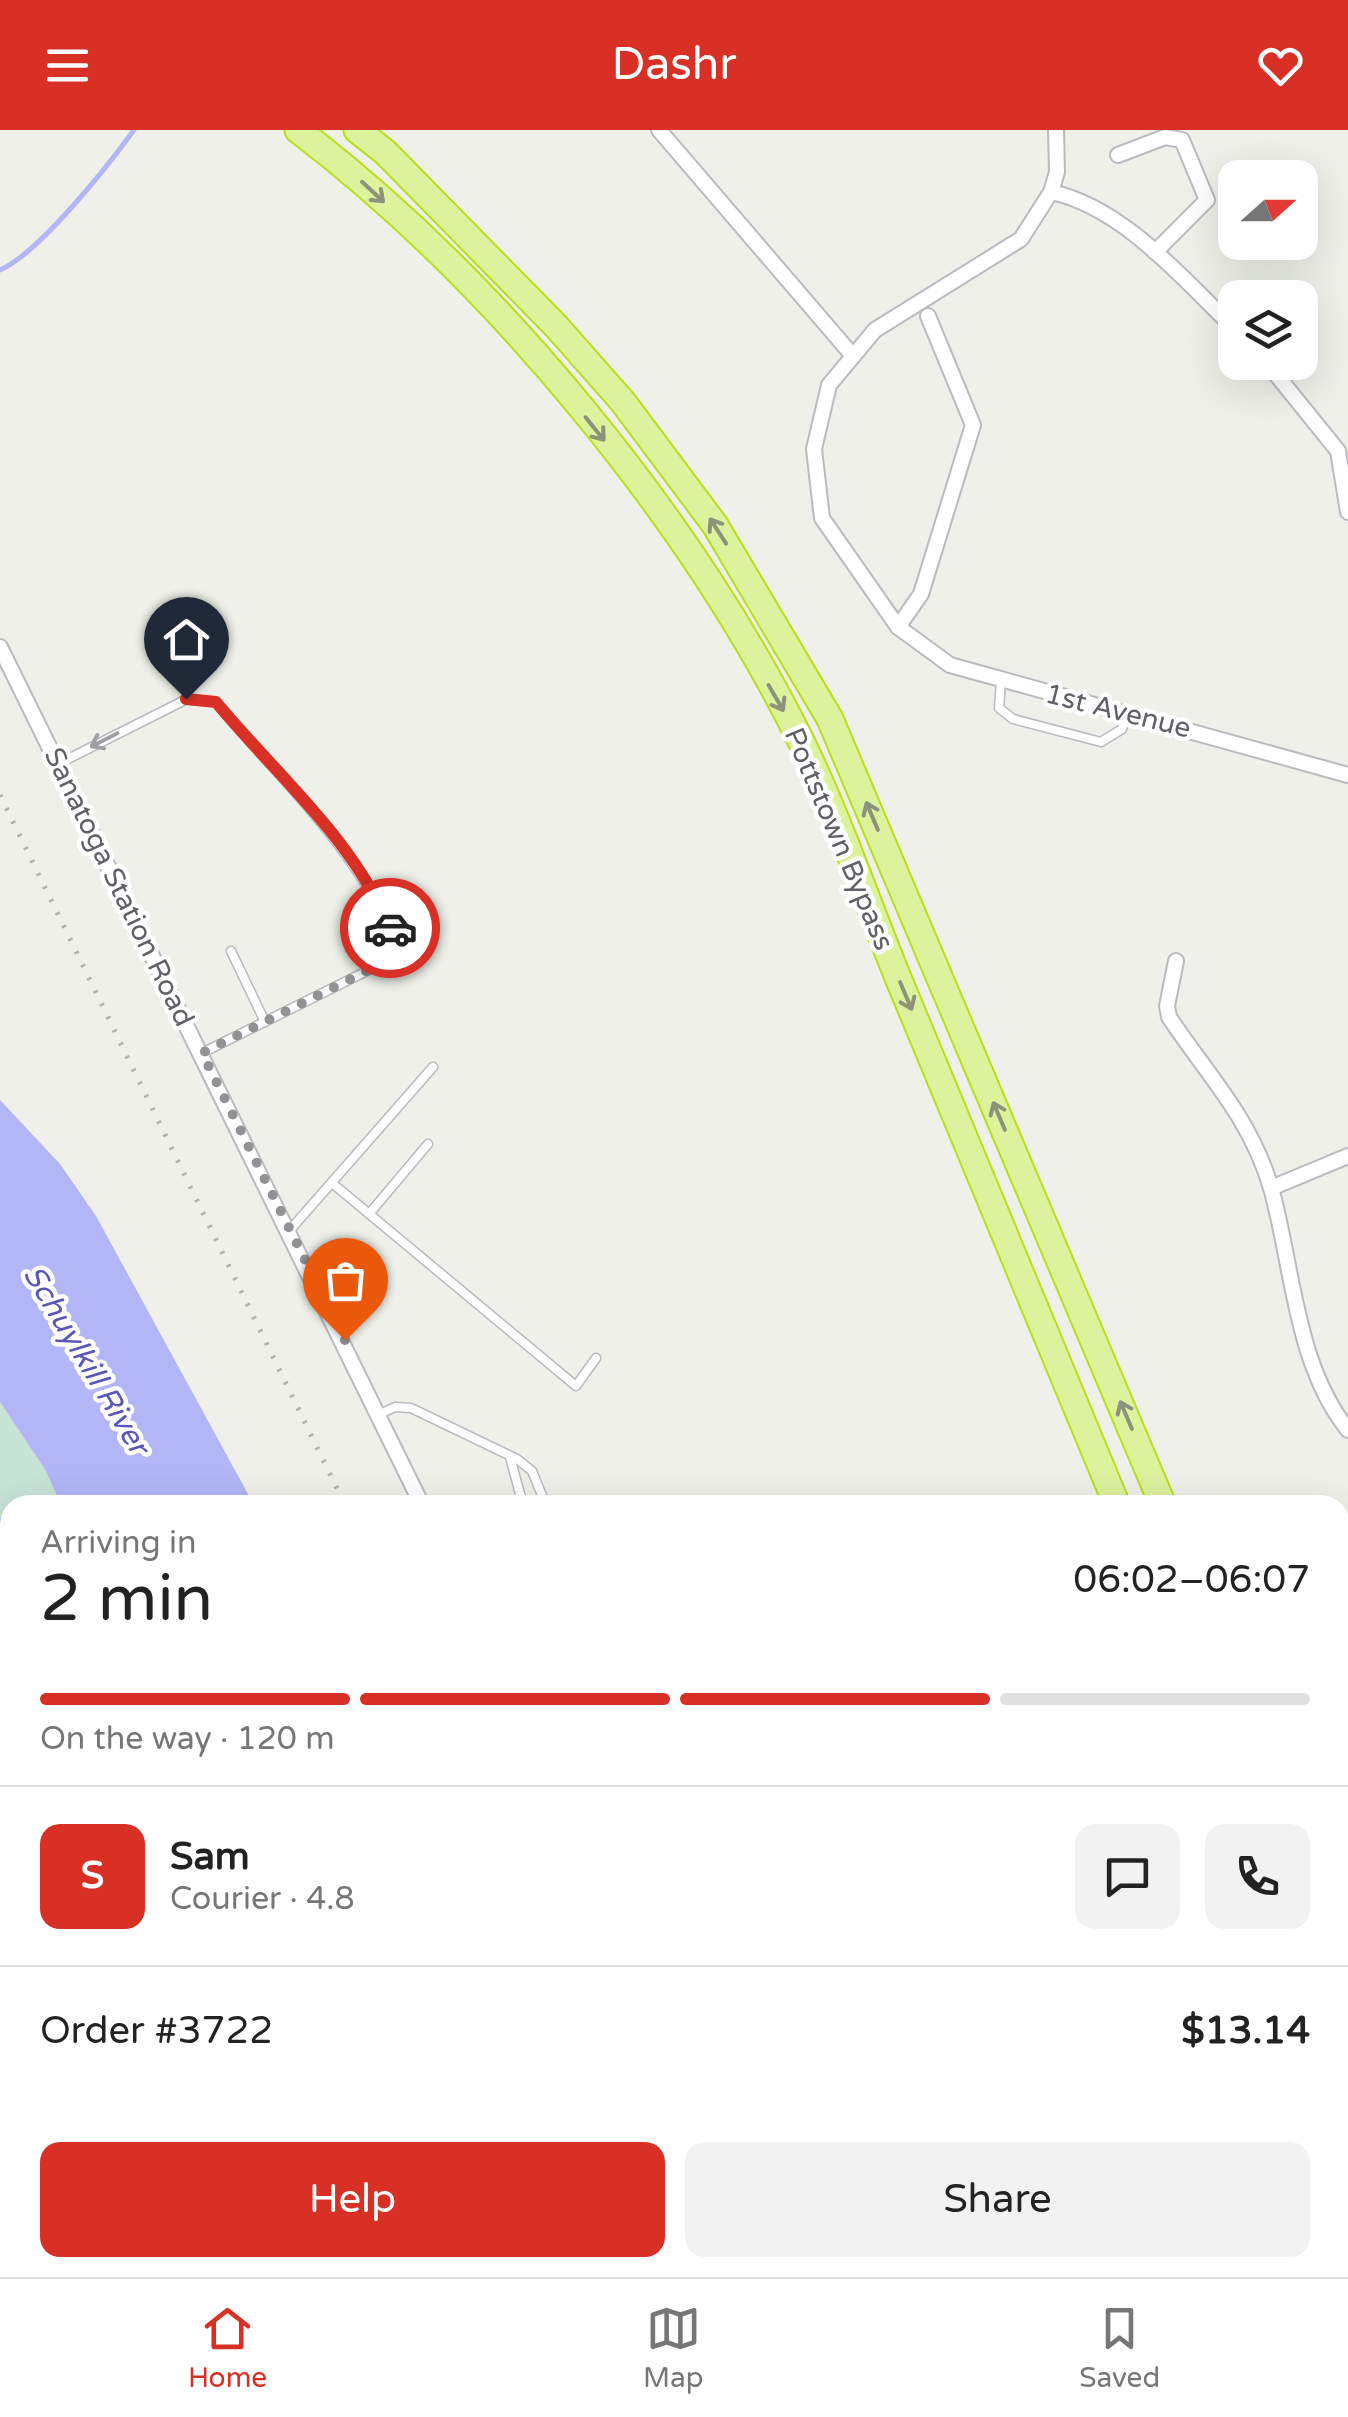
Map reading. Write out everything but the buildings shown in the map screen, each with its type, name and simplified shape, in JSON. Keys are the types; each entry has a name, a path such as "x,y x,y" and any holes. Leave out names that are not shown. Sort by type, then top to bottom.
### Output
{"highway":[{"name":"Pottstown Bypass","path":"298,130 347,167 538,357 652,500 727,612 802,744 1112,1495"},
{"name":"Pottstown Bypass","path":"358,130 385,152 556,326 623,402 714,524 830,719 1159,1495"}],"street":[{"path":"659,130 853,356"},
{"path":"1056,130 1057,172 1051,192 1078,198 1155,252 1218,312"},
{"path":"1118,155 1164,137 1182,140 1208,200 1155,252"},
{"name":"1st Avenue","path":"1051,192 1021,240 875,330 828,385 814,448 822,518 898,627 950,665 1348,776"},
{"path":"898,627 922,594 973,425 928,316"},
{"path":"1281,380 1338,451 1348,512"},
{"name":"Sanatoga Station Road","path":"0,646 417,1495"},
{"path":"1176,961 1169,1016 1233,1100 1271,1188 1315,1367 1348,1430"},
{"path":"1271,1188 1348,1156"}],"lane":[{"path":"1001,681 999,708 1013,719 1101,742 1122,729 1127,713"},
{"path":"58,764 186,699 216,702 259,754 293,785 360,869 401,954 202,1053"},
{"path":"231,951 265,1022"},
{"path":"290,1230 433,1067"},
{"path":"369,1214 428,1144"},
{"path":"332,1183 576,1386 596,1358"},
{"path":"380,1414 395,1407 411,1408 532,1471 542,1495"},
{"path":"510,1458 520,1495"}],"green space":[{"path":"0,1402 46,1471 57,1495 0,1495"}],"water":[{"name":"Schuylkill River","path":"0,1100 60,1164 96,1216 249,1495 57,1495 46,1471 0,1402"}],"waterway":[{"path":"0,270 16,261 52,228 134,130"}],"railway":[{"path":"0,795 340,1495"}],"way so far":[{"path":"345,1340 202,1053 401,954 390,928"}],"route":[{"path":"186,699 216,702 259,754 293,785 360,869 390,928"}]}
